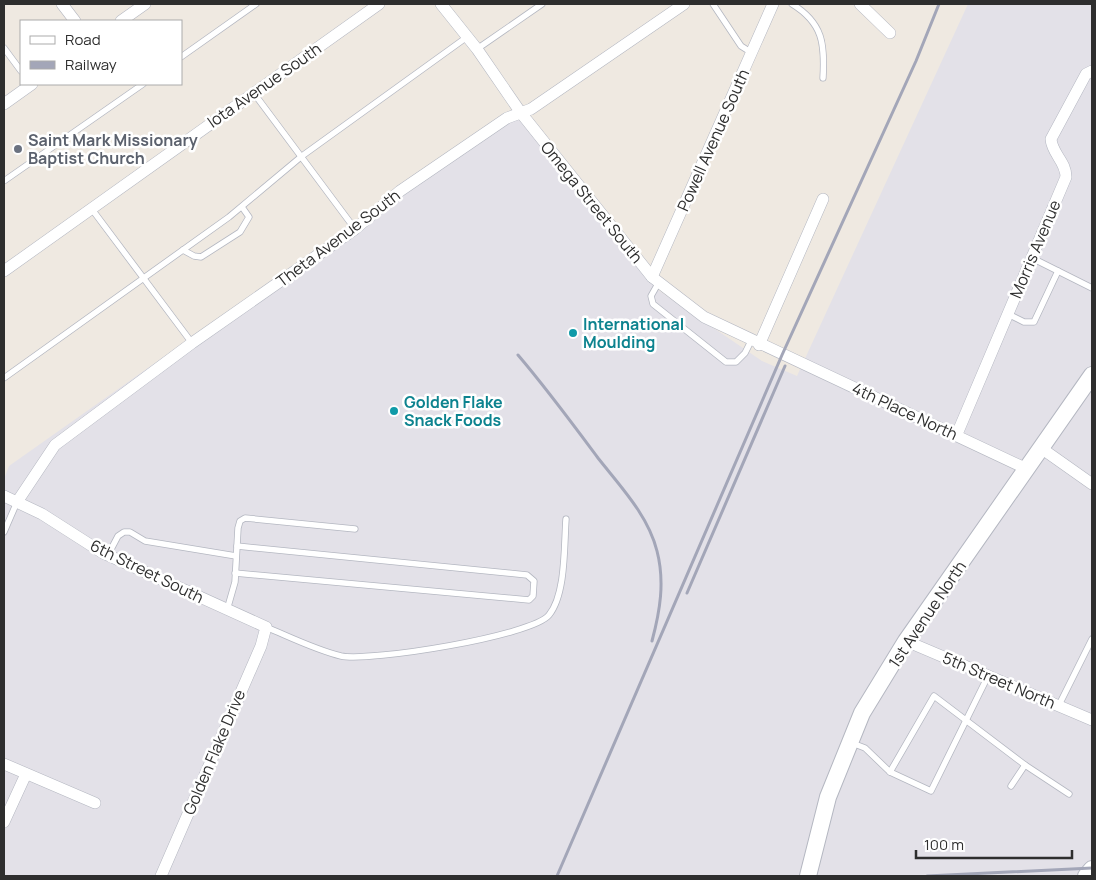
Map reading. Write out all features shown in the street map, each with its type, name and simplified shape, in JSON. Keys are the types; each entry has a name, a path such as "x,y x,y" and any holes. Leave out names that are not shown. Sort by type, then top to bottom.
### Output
{"street":[{"path":"62,4 74,20"},
{"path":"122,20 145,4"},
{"name":"Iota Avenue South","path":"4,271 379,4"},
{"name":"Omega Street South","path":"441,4 477,49 521,113 656,279 704,317 782,355"},
{"name":"Theta Avenue South","path":"17,502 55,445 192,344 355,229 408,186 507,118 531,109 684,4"},
{"name":"Powell Avenue South","path":"656,279 773,4"},
{"path":"860,4 890,33"},
{"name":"Morris Avenue","path":"957,434 1066,177 1066,166 1052,148 1051,139 1086,74 1092,71"},
{"path":"4,104 30,85"},
{"path":"755,343 822,199"},
{"name":"4th Place North","path":"782,355 957,434 1027,469"},
{"name":"1st Avenue North","path":"808,876 828,798 862,713 906,641 1092,376"},
{"path":"1041,448 1092,484"},
{"name":"6th Street South","path":"4,496 108,555 266,627"},
{"name":"Golden Flake Drive","path":"161,876 261,646 266,627"},
{"name":"5th Street North","path":"906,641 1092,720"},
{"path":"4,764 95,803"},
{"path":"4,822 26,774"},
{"path":"1086,876 1092,869"}],"lane":[{"path":"182,56 256,4"},
{"path":"477,49 542,4"},
{"path":"712,4 741,46 752,53"},
{"path":"792,4 807,13 823,42 823,78"},
{"path":"4,378 242,207 302,156 467,36"},
{"path":"4,48 20,70"},
{"path":"4,181 142,85"},
{"path":"253,92 355,229"},
{"path":"183,250 194,256 201,257 240,232 249,217 242,207"},
{"path":"91,208 192,344"},
{"path":"1032,258 1092,288"},
{"path":"1008,314 1024,322 1034,322 1058,271"},
{"path":"656,279 651,296 653,304 726,362 736,362 755,343"},
{"path":"4,532 17,502"},
{"path":"227,610 235,573 240,521 244,518 355,528"},
{"path":"266,627 342,656 395,653 517,631 548,617 558,600 566,519"},
{"path":"108,555 118,536 124,532 130,532 145,541 236,556"},
{"path":"235,573 529,600 532,596 534,581 527,575 237,546"},
{"path":"1059,706 1092,638"},
{"path":"850,742 865,748 890,772 931,791 988,676"},
{"path":"890,772 934,696 1025,765 1069,794"},
{"path":"1011,786 1025,765"}],"shaded area":[{"path":"968,4 1092,4 1092,876 4,876 4,479 9,466 512,111 658,290 762,361 797,376"}],"railway":[{"path":"557,876 782,355 916,61 939,4"},
{"path":"518,355 624,490 647,525 657,551 661,574 659,608 652,641"},
{"path":"687,593 785,366"},
{"path":"927,876 1092,868"}],"place":[{"name":"Saint Mark Missionary Baptist Church","path":"18,149"},
{"name":"International Moulding","path":"573,333"},
{"name":"Golden Flake Snack Foods","path":"394,411"}]}
